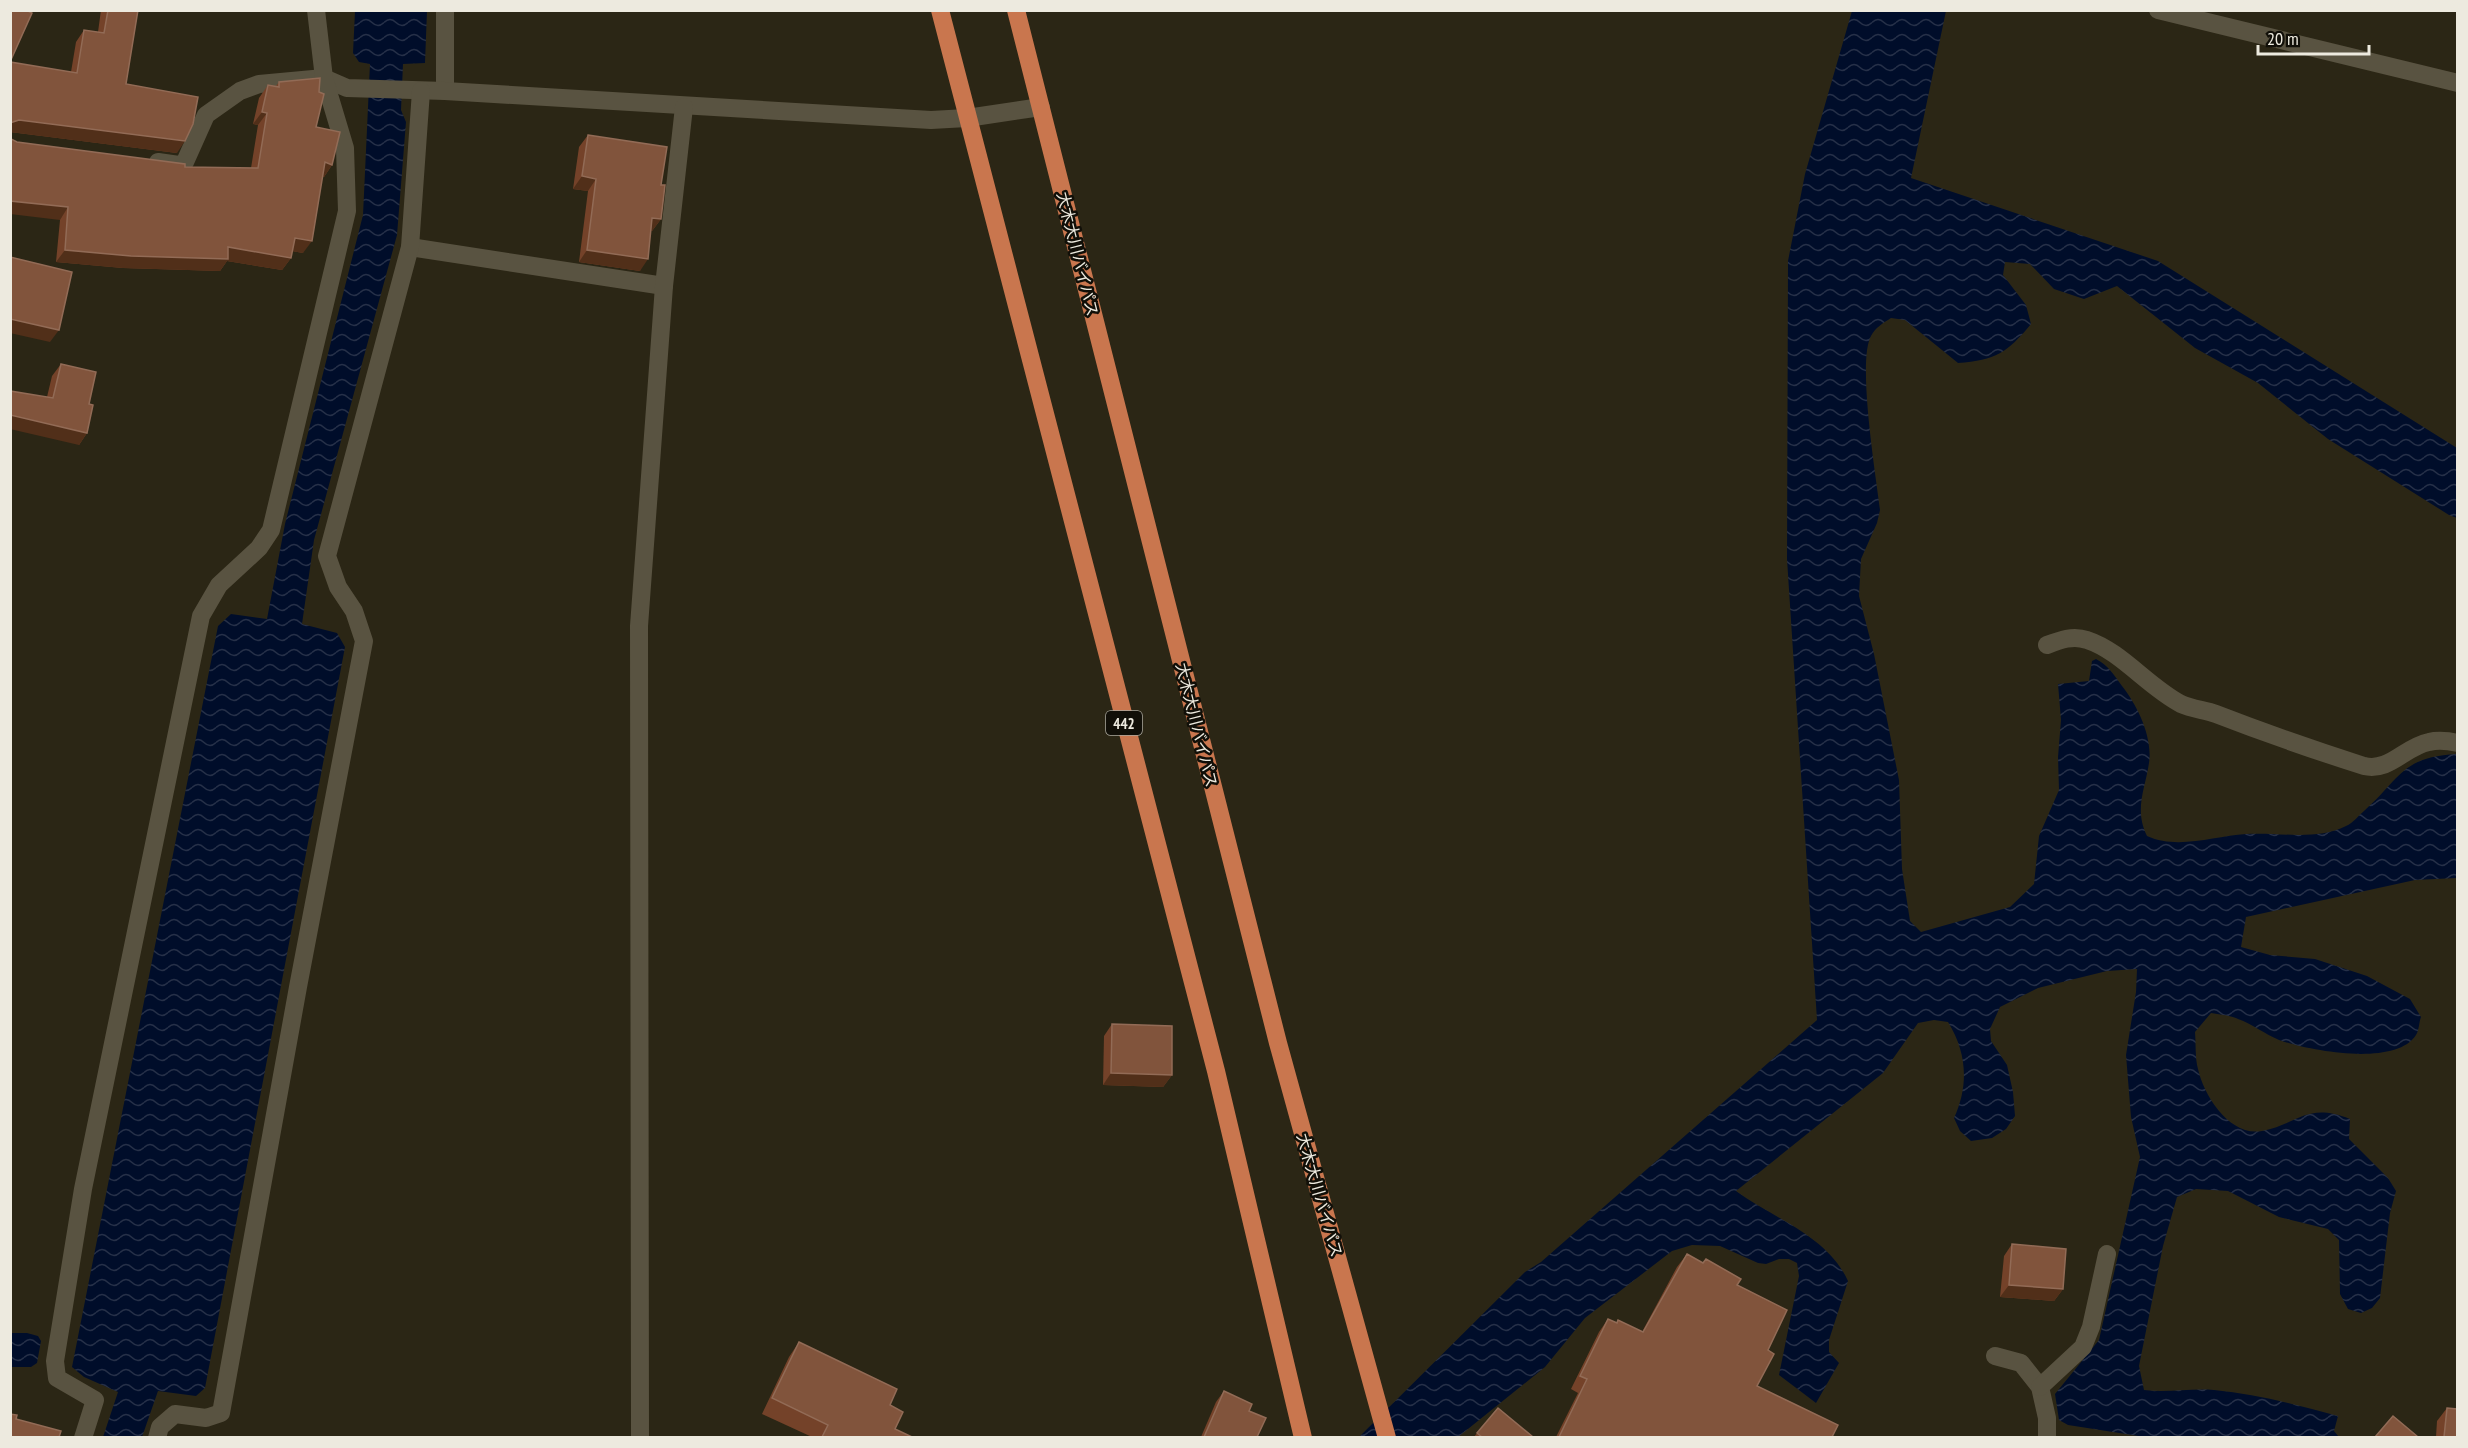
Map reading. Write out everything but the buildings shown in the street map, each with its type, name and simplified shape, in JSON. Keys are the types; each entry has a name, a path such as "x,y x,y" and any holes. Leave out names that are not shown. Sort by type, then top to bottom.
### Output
{"highway":[{"name":"442","path":"940,10 1216,1071 1303,1437"},
{"name":"大木大川バイパス","path":"1016,10 1278,1043 1387,1437"}],"street":[{"path":"83,1437 95,1400 57,1378 55,1361 83,1189 201,616 219,585 259,548 271,530 347,211 345,148 324,78 316,10"},
{"path":"445,10 445,91"},
{"path":"2158,10 2457,83"},
{"path":"138,160 179,165 185,162 206,115 240,91 259,84 324,78 347,88 445,91 931,120 967,118 1041,106"},
{"path":"157,1437 160,1427 175,1414 206,1418 220,1413 364,641 354,612 338,587 327,556 410,247 421,91"},
{"path":"640,1437 639,627 664,286 684,107"},
{"path":"410,247 664,286"},
{"path":"2047,645 2066,638 2084,639 2103,646 2154,687 2183,705 2209,711 2281,739 2376,769 2429,742 2457,743"},
{"path":"2040,1387 2083,1347 2091,1327 2106,1254"},
{"path":"1995,1356 2021,1363 2040,1387 2047,1418 2047,1437"}],"water":[{"path":"355,11 427,11 425,63 403,64 401,110 406,122 397,235 314,540 302,624 337,633 345,647 205,1388 196,1396 158,1391 142,1437 103,1437 118,1392 84,1377 72,1367 218,626 231,614 267,619 285,524 363,215 370,64 359,62 353,53"},
{"path":"1852,11 1946,11 1911,178 2158,261 2457,448 2457,518 2328,439 2258,383 2195,348 2117,286 2084,299 2054,289 2030,264 2005,262 2003,275 2026,305 2031,324 2015,342 2000,353 1982,360 1958,363 1905,320 1891,318 1873,333 1867,350 1869,420 1880,510 1877,523 1861,559 1859,596 1874,654 1899,780 1902,869 1910,921 1921,932 2010,907 2034,884 2039,836 2059,790 2058,757 2061,720 2058,684 2089,681 2092,661 2096,659 2116,678 2133,702 2143,722 2150,753 2141,817 2147,836 2159,840 2184,842 2246,834 2310,835 2334,831 2353,821 2403,771 2424,760 2457,754 2457,878 2415,880 2246,917 2241,947 2270,955 2315,959 2367,976 2410,999 2421,1017 2416,1035 2406,1045 2390,1051 2351,1054 2330,1052 2279,1040 2235,1018 2211,1013 2195,1032 2196,1060 2201,1080 2212,1102 2229,1121 2239,1128 2262,1131 2313,1113 2335,1114 2350,1119 2349,1139 2388,1178 2396,1191 2390,1213 2380,1298 2372,1308 2361,1313 2348,1309 2340,1294 2339,1240 2328,1229 2279,1217 2228,1191 2196,1189 2177,1197 2163,1246 2139,1366 2144,1390 2214,1390 2292,1404 2338,1416 2334,1431 2339,1437 2145,1437 2068,1425 2059,1420 2055,1394 2099,1340 2140,1157 2131,1117 2126,1055 2136,992 2137,969 2107,971 2038,988 2000,1007 1990,1029 1991,1041 2007,1065 2015,1116 2006,1129 1992,1138 1971,1141 1960,1131 1954,1118 1962,1093 1964,1069 1959,1045 1948,1022 1934,1020 1918,1023 1883,1073 1736,1191 1798,1229 1827,1251 1839,1265 1848,1281 1829,1340 1829,1352 1839,1363 1816,1403 1779,1375 1799,1276 1797,1263 1789,1259 1779,1259 1766,1264 1758,1263 1720,1246 1692,1245 1672,1251 1585,1318 1545,1367 1458,1437 1358,1438 1525,1272 1541,1262 1817,1020 1787,559 1788,261 1805,174"},
{"path":"11,1333 38,1336 41,1341 37,1363 31,1367 11,1367"}]}
